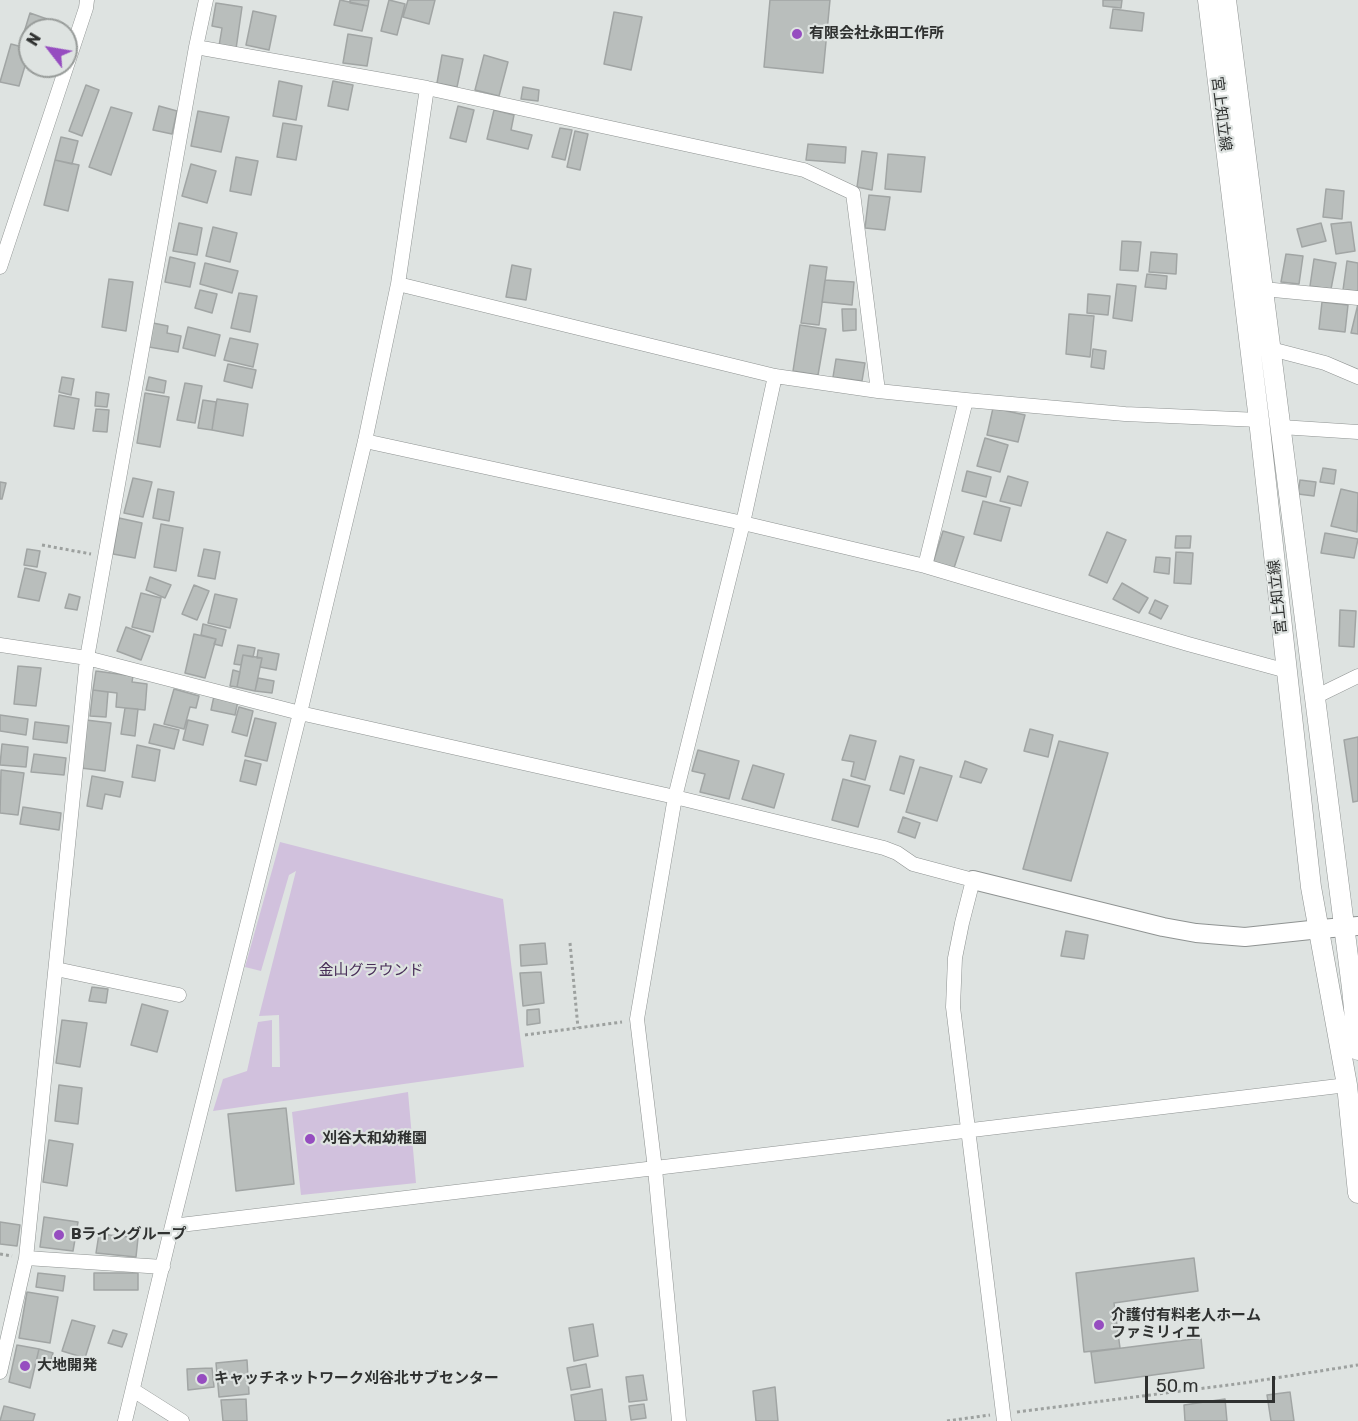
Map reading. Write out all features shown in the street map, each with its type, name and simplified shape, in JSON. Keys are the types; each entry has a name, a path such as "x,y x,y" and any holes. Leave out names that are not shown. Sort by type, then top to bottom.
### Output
{"main road":[{"name":"宮上知立線","path":"1208,0 1259,420 1311,887 1347,1085 1358,1193"},
{"name":"宮上知立線","path":"1226,0 1315,697 1351,927 1358,1050"}],"street":[{"path":"0,267 87,0"},
{"path":"0,1372 26,1258 87,658 206,0"},
{"path":"196,48 427,88 804,170 853,193 878,391"},
{"path":"125,1421 365,441 398,284 427,88"},
{"path":"398,284 775,376 878,391 966,400 1125,414 1259,420"},
{"path":"1263,289 1358,298"},
{"path":"1271,349 1325,363 1358,377"},
{"path":"679,1421 656,1169 637,1020 675,797 743,523 775,376"},
{"path":"925,567 966,400"},
{"path":"1281,428 1358,432"},
{"path":"365,441 743,523 925,567 1287,671"},
{"path":"0,645 87,658 300,713 675,797 884,849 897,853 913,864 973,880 1180,931 1245,936 1351,927"},
{"path":"1315,697 1358,676"},
{"path":"973,880 955,958 953,1007 1004,1417"},
{"path":"56,969 179,995"},
{"path":"172,1226 1347,1085"},
{"path":"26,1258 163,1267"},
{"path":"133,1390 182,1421"}],"path":[{"path":"42,545 105,556"},
{"path":"570,943 578,1028"},
{"path":"525,1035 637,1020"},
{"path":"947,1421 1004,1417 1358,1365"}],"green space":[{"name":"金山グラウンド","path":"280,842 503,899 524,1067 213,1111 223,1079 247,1071 258,1022 272,1020 272,1067 280,1067 279,1015 259,1016 296,871 289,875 261,971 245,967"},
{"path":"408,1092 416,1183 301,1195 292,1112"}],"building":[{"path":"340,0 368,6 362,31 334,25"},
{"path":"350,0 369,0 368,6 350,3"},
{"path":"389,0 405,4 397,35 381,31"},
{"path":"408,0 435,0 429,24 403,17"},
{"name":"有限会社永田工作所","path":"770,0 830,0 823,73 764,67"},
{"path":"1103,0 1122,0 1121,8 1103,6"},
{"path":"216,3 242,7 236,49 219,46 222,28 212,26"},
{"path":"1113,9 1144,13 1142,31 1110,28"},
{"path":"253,11 276,16 269,50 246,45"},
{"path":"614,12 642,17 631,70 604,64"},
{"path":"30,13 44,18 28,18"},
{"path":"348,34 372,38 367,66 343,63"},
{"path":"11,44 18,46 18,78 21,78 19,86 0,82"},
{"path":"442,55 463,59 457,87 437,83"},
{"path":"484,55 508,62 499,96 475,90"},
{"path":"279,81 302,86 296,120 273,116"},
{"path":"333,81 353,85 348,110 328,106"},
{"path":"86,85 99,90 82,136 69,131"},
{"path":"523,87 539,90 538,101 521,99"},
{"path":"159,106 177,111 172,134 153,130"},
{"path":"458,106 474,110 466,142 450,138"},
{"path":"111,107 132,113 111,175 89,167"},
{"path":"494,110 514,115 511,130 532,135 528,149 487,139"},
{"path":"198,111 229,117 221,152 191,146"},
{"path":"283,123 302,126 296,160 277,157"},
{"path":"560,128 572,130 565,160 552,157"},
{"path":"575,131 588,134 580,170 567,167"},
{"path":"61,137 78,141 72,164 55,160"},
{"path":"808,144 846,147 845,163 806,160"},
{"path":"862,151 877,153 872,190 857,187"},
{"path":"888,154 925,157 921,192 885,189"},
{"path":"236,157 258,161 251,195 230,191"},
{"path":"55,160 79,165 68,211 44,205"},
{"path":"191,164 216,171 207,203 182,196"},
{"path":"1326,189 1344,191 1342,219 1323,217"},
{"path":"869,195 890,197 885,230 865,228"},
{"path":"1351,222 1355,251 1336,254 1331,224"},
{"path":"179,223 202,228 197,255 173,251"},
{"path":"1321,223 1326,241 1302,247 1297,229"},
{"path":"213,227 237,233 230,262 206,256"},
{"path":"1122,241 1141,242 1138,271 1120,270"},
{"path":"1151,252 1177,254 1176,274 1149,272"},
{"path":"1286,254 1303,256 1299,284 1281,282"},
{"path":"170,257 195,263 190,287 165,282"},
{"path":"1314,259 1336,263 1331,289 1310,286"},
{"path":"1347,261 1358,263 1358,291 1343,290"},
{"path":"205,263 238,271 232,293 200,284"},
{"path":"512,265 531,269 526,300 506,297"},
{"path":"810,265 827,267 819,325 801,323"},
{"path":"1147,274 1167,276 1166,289 1145,287"},
{"path":"109,279 133,282 126,331 102,327"},
{"path":"825,280 854,282 852,305 822,302"},
{"path":"1117,284 1136,286 1132,321 1113,318"},
{"path":"200,290 217,294 212,313 195,308"},
{"path":"239,293 257,296 250,332 231,328"},
{"path":"1088,294 1110,296 1108,315 1087,313"},
{"path":"1322,302 1348,305 1345,332 1319,329"},
{"path":"1358,304 1358,334 1351,333"},
{"path":"842,309 856,309 856,330 843,331"},
{"path":"1069,314 1094,316 1090,357 1066,354"},
{"path":"153,323 168,326 167,333 181,336 178,352 149,347"},
{"path":"800,325 826,329 818,375 793,371"},
{"path":"188,327 220,335 215,356 183,348"},
{"path":"230,338 258,344 253,367 224,360"},
{"path":"1093,349 1106,351 1104,369 1091,367"},
{"path":"836,359 865,363 862,381 833,377"},
{"path":"228,364 256,370 252,388 224,381"},
{"path":"62,377 74,379 71,395 59,392"},
{"path":"149,377 166,381 164,393 146,390"},
{"path":"185,383 202,386 195,423 177,420"},
{"path":"96,392 109,394 107,407 95,406"},
{"path":"145,393 169,397 160,447 137,443"},
{"path":"59,395 79,399 74,429 54,426"},
{"path":"217,399 248,404 243,436 212,430"},
{"path":"203,400 216,402 212,430 198,428"},
{"path":"993,408 1025,415 1018,442 987,435"},
{"path":"96,409 109,410 107,432 93,431"},
{"path":"985,438 1008,445 1000,472 977,466"},
{"path":"1323,468 1336,470 1334,484 1320,482"},
{"path":"967,471 991,477 986,497 962,491"},
{"path":"1008,476 1028,482 1021,506 1000,501"},
{"path":"133,478 152,482 143,517 124,513"},
{"path":"1300,480 1316,482 1314,496 1298,494"},
{"path":"0,482 6,483 2,499 0,499"},
{"path":"158,489 174,492 169,521 153,518"},
{"path":"1341,489 1358,493 1357,532 1331,526"},
{"path":"983,501 1010,508 1001,541 974,534"},
{"path":"119,518 142,523 135,558 113,554"},
{"path":"161,524 183,528 176,571 154,567"},
{"path":"943,531 964,537 954,568 933,563"},
{"path":"1107,532 1126,540 1107,583 1089,575"},
{"path":"1325,533 1358,539 1354,558 1321,553"},
{"path":"1176,536 1191,536 1190,548 1175,548"},
{"path":"27,549 40,551 37,567 24,565"},
{"path":"204,549 220,552 215,579 198,576"},
{"path":"1176,552 1193,553 1191,584 1174,583"},
{"path":"1156,557 1170,558 1169,574 1154,572"},
{"path":"25,568 46,573 39,601 18,597"},
{"path":"150,577 171,585 165,598 146,590"},
{"path":"1122,583 1148,598 1139,613 1113,599"},
{"path":"194,585 209,591 197,620 182,614"},
{"path":"141,593 161,598 153,632 132,627"},
{"path":"69,594 80,597 77,610 65,608"},
{"path":"215,594 237,599 230,628 208,623"},
{"path":"1155,600 1168,606 1161,619 1149,613"},
{"path":"1340,610 1356,611 1354,647 1339,646"},
{"path":"203,624 226,630 222,646 214,644 216,639 201,635"},
{"path":"126,627 150,636 141,660 117,651"},
{"path":"194,634 216,639 205,678 185,673"},
{"path":"238,645 255,648 253,657 243,655 241,665 234,664"},
{"path":"258,650 279,654 276,670 260,667 262,658 257,658"},
{"path":"243,655 262,658 255,691 237,687"},
{"path":"18,666 41,668 36,706 14,704"},
{"path":"233,670 240,672 237,687 230,686"},
{"path":"96,671 133,676 132,682 147,684 145,710 116,707 117,693 93,690"},
{"path":"258,678 274,681 272,693 255,691"},
{"path":"174,689 199,696 196,708 190,707 184,729 164,724"},
{"path":"93,690 108,692 106,717 90,716"},
{"path":"214,696 238,701 235,715 211,710"},
{"path":"239,707 253,711 247,736 232,732"},
{"path":"125,708 138,709 135,736 121,734"},
{"path":"0,715 28,719 26,735 0,731"},
{"path":"255,718 276,723 267,761 245,756"},
{"path":"86,720 111,723 105,771 81,768"},
{"path":"188,720 208,725 203,745 183,740"},
{"path":"35,722 69,726 67,743 33,739"},
{"path":"154,724 179,730 174,749 149,743"},
{"path":"1030,729 1053,735 1048,757 1024,751"},
{"path":"850,735 876,741 865,780 851,776 854,762 842,760"},
{"path":"1358,737 1358,801 1353,802 1344,740"},
{"path":"1059,741 1108,753 1071,881 1023,869"},
{"path":"2,744 28,747 26,767 0,765"},
{"path":"137,745 160,750 155,781 132,777"},
{"path":"698,750 739,761 729,799 700,792 705,774 692,771"},
{"path":"34,754 66,758 64,775 31,772"},
{"path":"900,756 914,760 904,794 890,790"},
{"path":"245,760 261,764 256,785 240,781"},
{"path":"965,761 987,769 981,783 960,777"},
{"path":"753,765 784,774 774,808 742,799"},
{"path":"920,767 952,776 937,821 906,812"},
{"path":"1,770 24,773 18,815 0,813"},
{"path":"92,776 123,782 120,797 105,794 102,809 87,806"},
{"path":"843,779 870,786 858,827 832,820"},
{"path":"23,807 61,813 59,830 20,824"},
{"path":"903,817 920,823 915,838 898,832"},
{"path":"1066,931 1088,935 1084,959 1061,956"},
{"path":"545,943 547,964 521,966 520,945"},
{"path":"541,972 544,1003 523,1006 520,973"},
{"path":"92,987 108,989 106,1003 89,1001"},
{"path":"142,1004 168,1011 157,1052 131,1045"},
{"path":"539,1009 540,1023 527,1025 527,1010"},
{"path":"62,1020 87,1023 80,1067 56,1063"},
{"path":"59,1085 82,1088 78,1124 55,1121"},
{"name":"刈谷大和幼稚園","path":"286,1108 294,1184 236,1191 228,1114"},
{"path":"49,1140 73,1144 67,1186 43,1182"},
{"name":"Bライングループ","path":"44,1217 78,1222 73,1251 40,1247"},
{"path":"0,1222 20,1225 17,1246 0,1244"},
{"path":"99,1234 138,1238 136,1257 96,1253"},
{"name":"介護付有料老人ホーム ファミリィエ","path":"1194,1258 1198,1291 1114,1303 1120,1348 1084,1352 1076,1273"},
{"path":"38,1273 65,1276 63,1291 36,1287"},
{"path":"94,1273 138,1273 138,1290 94,1290"},
{"path":"27,1292 58,1297 50,1343 19,1338"},
{"path":"72,1320 95,1326 85,1358 62,1351"},
{"path":"593,1324 598,1356 574,1361 569,1328"},
{"path":"113,1330 127,1334 122,1347 108,1343"},
{"path":"1201,1338 1204,1368 1095,1383 1091,1352"},
{"path":"17,1345 39,1349 30,1388 9,1382"},
{"path":"39,1349 53,1353 49,1366 36,1362"},
{"path":"247,1360 249,1394 219,1397 216,1363"},
{"path":"586,1364 590,1387 571,1390 567,1368"},
{"path":"212,1368 214,1387 188,1390 187,1369"},
{"path":"643,1375 647,1400 629,1402 626,1377"},
{"path":"775,1387 778,1421 756,1421 753,1391"},
{"path":"602,1389 606,1421 575,1421 571,1395"},
{"path":"1290,1392 1294,1421 1271,1421 1267,1395"},
{"path":"246,1399 247,1421 223,1421 221,1400"},
{"path":"1225,1399 1227,1421 1185,1421 1184,1405"},
{"path":"644,1404 646,1418 631,1420 629,1406"},
{"path":"4,1406 35,1414 33,1421 0,1421"}],"place":[{"name":"有限会社永田工作所","path":"797,34"},
{"name":"刈谷大和幼稚園","path":"310,1139"},
{"name":"Bライングループ","path":"59,1235"},
{"name":"介護付有料老人ホーム ファミリィエ","path":"1099,1325"},
{"name":"大地開発","path":"25,1366"},
{"name":"キャッチネットワーク刈谷北サブセンター","path":"202,1379"}]}
